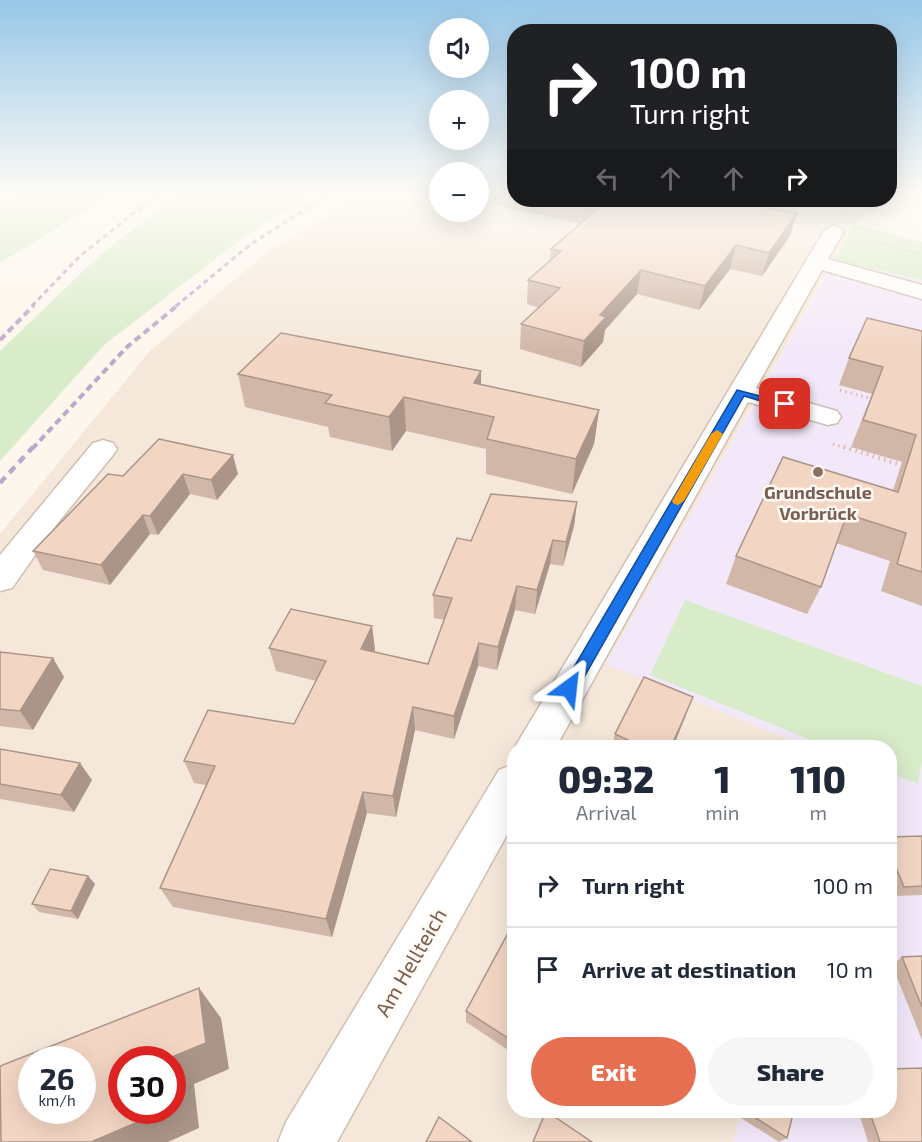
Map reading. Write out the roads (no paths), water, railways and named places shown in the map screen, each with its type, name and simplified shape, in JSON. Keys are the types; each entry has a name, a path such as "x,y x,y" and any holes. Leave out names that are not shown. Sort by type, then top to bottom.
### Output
{"street":[{"path":"539,740 826,245"},
{"path":"816,263 851,270 922,292"},
{"path":"741,392 828,417"},
{"path":"0,579 45,517 103,448"},
{"name":"Am Hellteich","path":"306,1142 507,795"}],"railway":[{"path":"32,306 93,245"},
{"path":"176,306 249,245"},
{"path":"0,340 34,305"},
{"path":"32,449 127,347 178,305"},
{"path":"0,483 33,447"}],"place":[{"name":"Grundschule Vorbrück","path":"818,472"}]}
